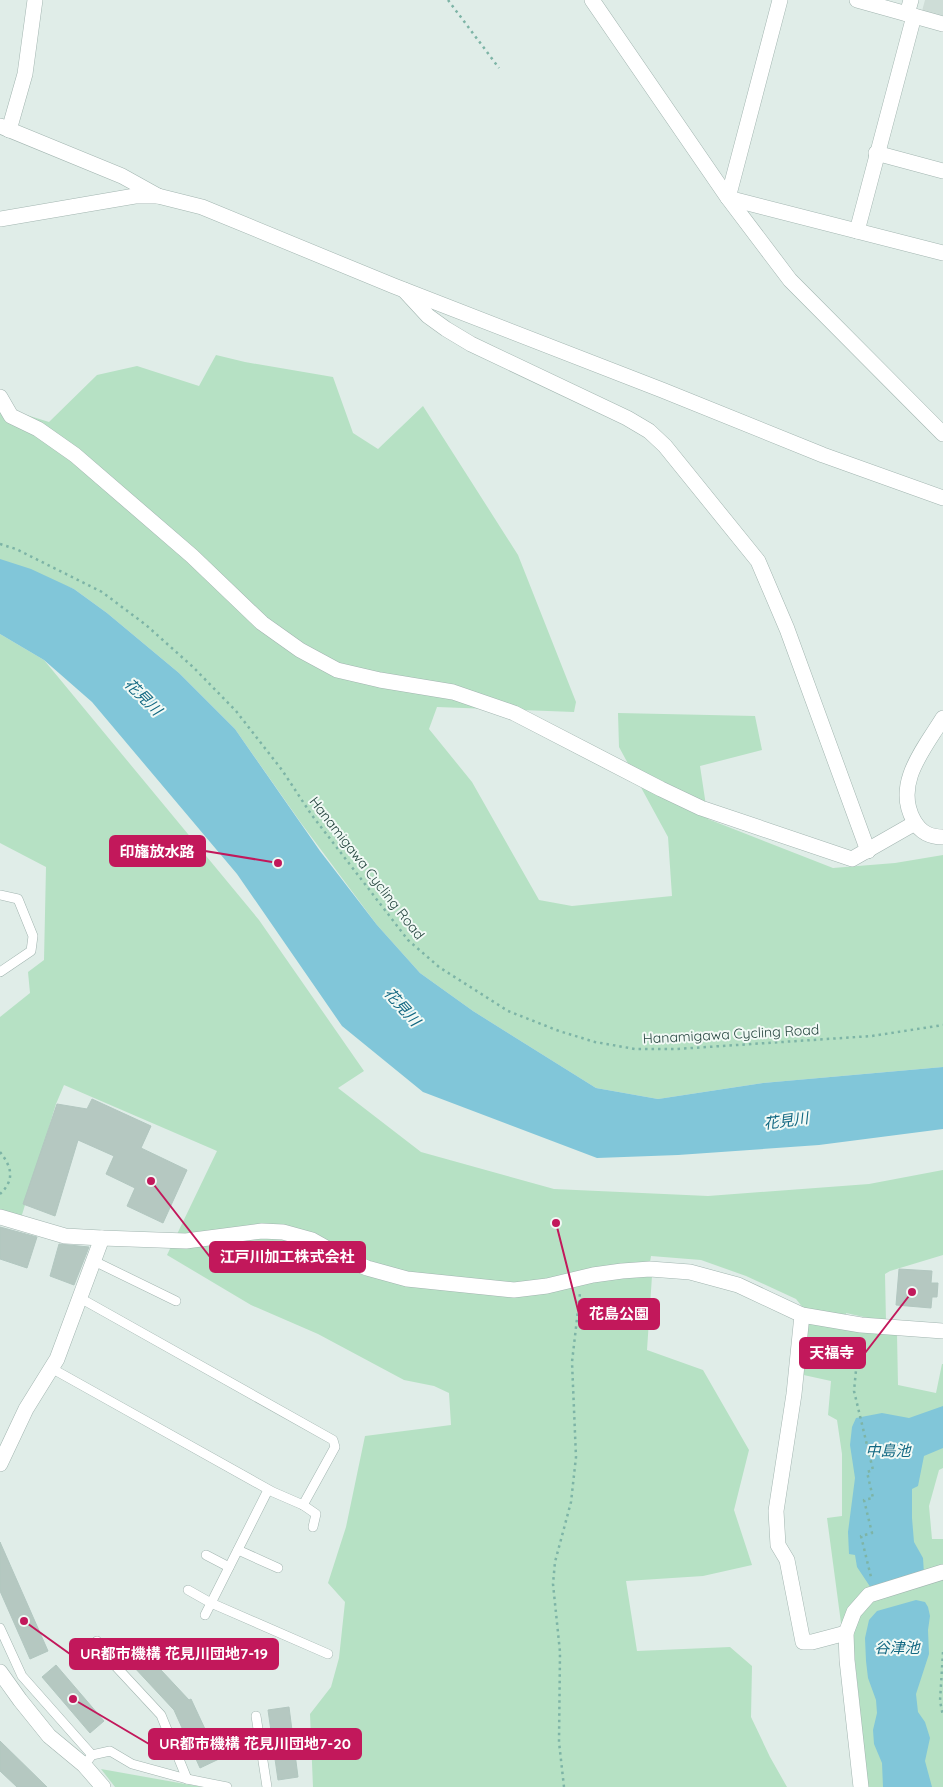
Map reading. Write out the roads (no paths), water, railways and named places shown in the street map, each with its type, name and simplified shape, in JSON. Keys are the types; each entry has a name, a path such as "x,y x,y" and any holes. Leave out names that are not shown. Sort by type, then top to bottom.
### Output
{"street":[{"path":"35,0 25,74 5,128 122,176 158,196"},
{"path":"592,0 728,198 790,280 943,434"},
{"path":"728,198 780,0"},
{"path":"856,0 911,10 943,24"},
{"path":"857,231 911,10"},
{"path":"876,153 943,171"},
{"path":"0,219 135,196 158,196 202,207 404,290 823,455 943,498"},
{"path":"728,198 943,253"},
{"path":"404,290 428,316 471,344 627,418 649,431 665,446 758,561 800,665 868,851"},
{"path":"0,397 11,416 38,429 75,455 192,556 262,623 300,650 337,670 380,680 453,692 514,713 701,808 852,859 915,823"},
{"path":"943,718 917,759 909,778 906,792 908,805 915,823 925,834 943,837"},
{"path":"928,742 943,747"},
{"path":"0,1217 65,1236 102,1238 186,1240 262,1231 283,1232 312,1240 344,1258 367,1268 407,1279 514,1290 547,1286 622,1271 650,1269 690,1272 738,1285 802,1315 861,1325 943,1331"},
{"path":"0,1464 26,1409 57,1359 102,1238"},
{"path":"802,1315 794,1394 776,1511 778,1545 787,1560 803,1642 812,1642 846,1633"},
{"path":"861,1787 847,1660 846,1633 854,1612 869,1595 943,1572"},
{"path":"0,1673 49,1736 88,1760 103,1787"}],"lane":[{"path":"0,895 18,899 33,936 31,951 4,965 0,972"},
{"path":"94,1261 176,1301"},
{"path":"80,1298 333,1440 335,1447 303,1505"},
{"path":"51,1368 268,1490 303,1505 316,1514 313,1527"},
{"path":"205,1615 268,1490"},
{"path":"238,1550 278,1568"},
{"path":"206,1555 229,1567"},
{"path":"188,1590 211,1603 328,1654"},
{"path":"0,1628 22,1676 88,1760 110,1751 132,1764 187,1779 227,1787"},
{"path":"97,1641 109,1659 161,1715 187,1779"},
{"path":"256,1716 267,1787"}],"water":[{"name":"花見川","path":"0,559 31,569 74,589 107,613 179,673 235,729 320,851 377,925 420,973 473,1011 596,1088 658,1099 763,1083 943,1067 943,1129 819,1145 678,1155 597,1158 423,1092 342,1026 237,874 92,702 44,660 0,634"},
{"name":"中島池","path":"943,1406 943,1448 924,1456 918,1486 912,1489 914,1542 923,1558 924,1574 871,1588 857,1567 855,1555 849,1554 848,1532 855,1478 850,1445 852,1427 856,1418 882,1413 909,1418"},
{"name":"谷津池","path":"916,1600 925,1602 930,1616 928,1630 929,1654 916,1694 918,1712 925,1722 930,1738 925,1761 932,1787 883,1787 882,1763 874,1744 873,1730 877,1713 876,1700 868,1678 865,1638 869,1620 877,1611"}],"place":[{"name":"印旛放水路","path":"278,863"},
{"name":"江戸川加工株式会社","path":"151,1181"},
{"name":"花島公園","path":"556,1223"},
{"name":"天福寺","path":"912,1292"},
{"name":"UR都市機構 花見川団地7-19","path":"24,1621"},
{"name":"UR都市機構 花見川団地7-20","path":"73,1699"}]}
